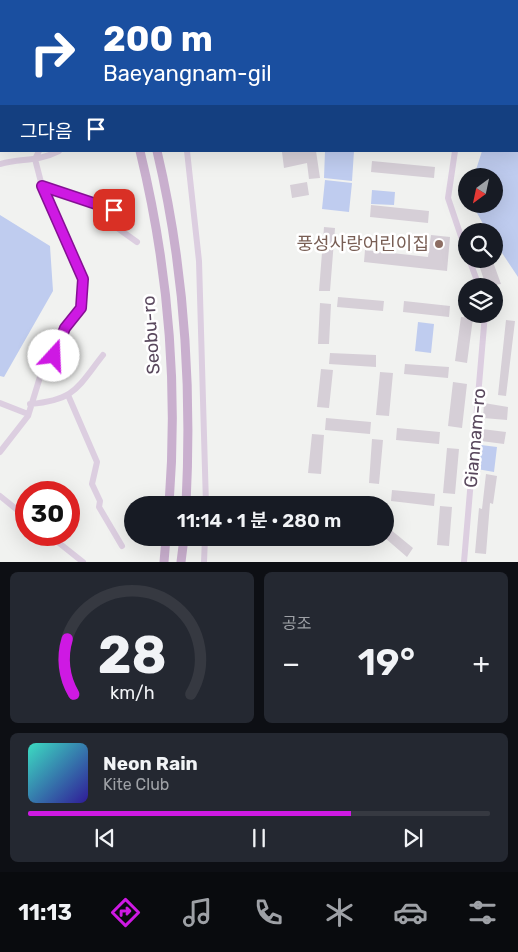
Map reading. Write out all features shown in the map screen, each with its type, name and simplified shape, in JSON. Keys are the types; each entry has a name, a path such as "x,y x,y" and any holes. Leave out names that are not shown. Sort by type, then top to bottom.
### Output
{"main road":[{"name":"Seobu-ro","path":"140,152 156,230 169,342 171,430 169,496"},
{"name":"Seobu-ro","path":"157,152 172,231 186,336 188,399 186,496"},
{"path":"164,562 165,546"},
{"path":"182,562 183,546"}],"street":[{"path":"0,452 28,414 40,377 54,356 65,328 81,308 83,279 42,186 35,160 39,152"},
{"path":"0,164 11,161 43,159 57,152"},
{"path":"187,152 199,261 206,496"},
{"path":"454,152 448,198 458,227"},
{"path":"42,186 114,210 116,227 137,242"},
{"name":"Giannam-ro","path":"464,562 484,323"},
{"path":"30,404 56,402 76,390 103,355"},
{"path":"68,394 97,462 92,484 100,501 99,506 122,546"},
{"path":"0,403 28,414"},
{"path":"0,496 15,508"},
{"path":"63,546 83,562"},
{"path":"204,562 205,546"}],"shaded area":[{"path":"325,152 354,152 352,181 324,178"},
{"path":"482,152 518,152 518,277 503,254 503,223 483,223 477,213 503,213 503,168 477,168"},
{"path":"325,180 352,183 349,212 322,209"},
{"path":"372,190 395,192 394,205 371,204"},
{"path":"0,215 50,246 53,291 4,377 0,376"},
{"path":"418,322 434,324 431,353 415,351"},
{"path":"481,445 497,447 494,472 477,469"}],"building":[{"path":"282,152 316,152 320,178 309,179 307,163 284,168"},
{"path":"372,161 435,167 434,178 371,172"},
{"path":"307,182 309,195 292,198 290,185"},
{"path":"371,205 429,211 428,223 370,217"},
{"path":"324,227 335,228 330,291 319,291"},
{"path":"431,235 450,237 447,271 364,262 365,250 428,257"},
{"path":"480,268 495,268 499,278 483,278"},
{"path":"338,297 384,301 383,311 337,307"},
{"path":"404,301 450,306 449,317 403,312"},
{"path":"320,303 331,304 329,344 318,344"},
{"path":"506,320 515,321 506,396 498,395"},
{"path":"460,323 472,323 467,363 455,361"},
{"path":"330,353 376,355 376,367 329,364"},
{"path":"405,364 449,367 448,378 404,374"},
{"path":"321,369 333,370 329,408 317,407"},
{"path":"380,372 393,373 389,416 376,415"},
{"path":"453,382 467,384 462,428 448,426"},
{"path":"484,403 508,407 507,420 483,418"},
{"path":"326,418 371,422 370,434 325,430"},
{"path":"397,428 440,432 439,444 396,440"},
{"path":"482,429 506,432 504,444 481,441"},
{"path":"312,434 324,435 321,474 308,473"},
{"path":"372,439 383,440 379,484 369,483"},
{"path":"447,448 459,449 455,494 443,493"},
{"path":"486,474 497,476 493,504 490,503 486,554 475,553 479,508 482,509"},
{"path":"392,490 435,494 434,506 394,501 394,496 391,496"},
{"path":"440,506 452,507 449,546 437,545"},
{"path":"394,532 413,548 407,557 394,546"}],"place":[{"name":"풍성사랑어린이집","path":"439,244"}],"route":[{"path":"54,356 65,328 81,308 83,279 42,186 114,210"}]}
